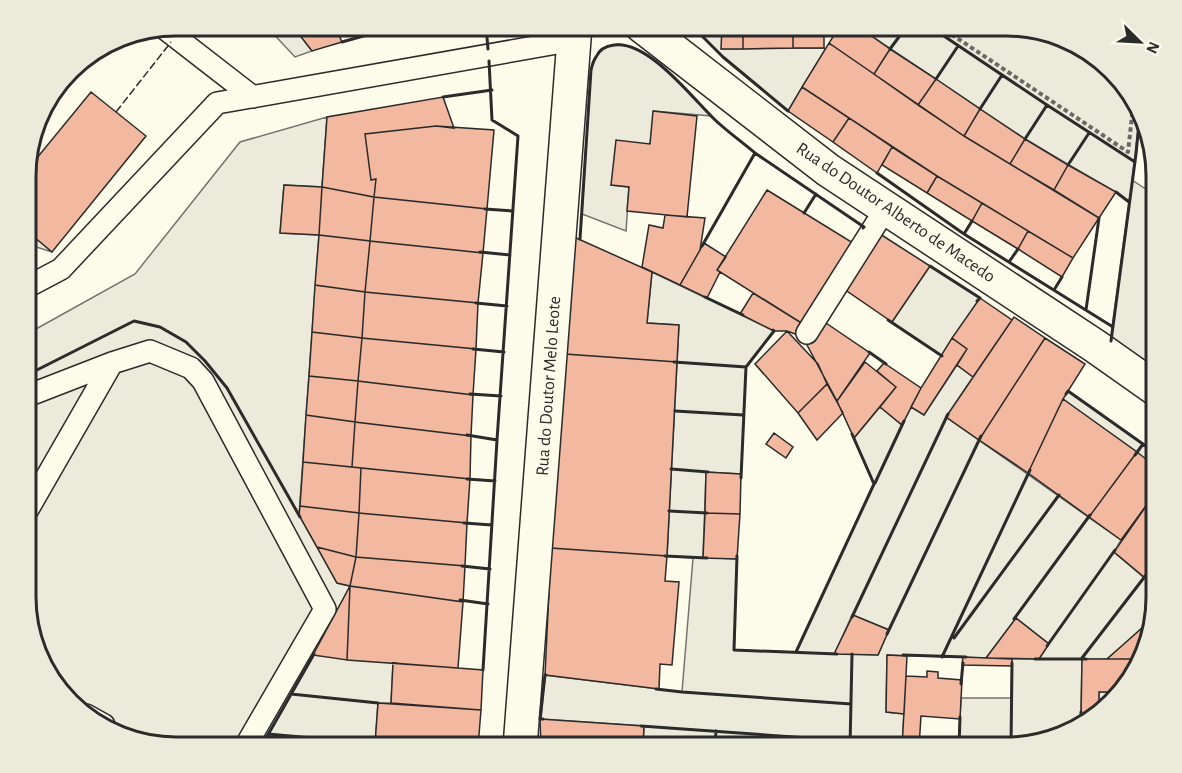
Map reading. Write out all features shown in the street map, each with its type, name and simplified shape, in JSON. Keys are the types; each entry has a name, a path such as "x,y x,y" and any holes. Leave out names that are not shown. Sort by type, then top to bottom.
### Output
{"street":[{"name":"Rua do Doutor Melo Leote","path":"521,737 575,36"},
{"name":"Rua do Doutor Alberto de Macedo","path":"655,36 828,170 1146,382"}],"lane":[{"path":"174,36 253,97"},
{"path":"36,282 61,269 216,103 560,36"},
{"path":"807,333 886,208"},
{"path":"36,393 150,351 191,368 203,381 325,609 251,737"},
{"path":"36,495 112,363"}],"path":[{"path":"954,36 1128,152 1132,117"}],"shaded area":[{"path":"275,36 300,36 312,51 295,57"},
{"path":"702,36 722,36 722,49 824,48 825,50 788,111 723,57"},
{"path":"872,36 1015,36 1051,43 1068,50 1091,65 1117,91 1127,106 1138,131 1132,180 1146,189 1146,366 1110,344 1129,202 1025,139"},
{"path":"619,44 648,55 678,81 712,116 654,111 650,144 611,185 629,187 626,231 582,214 591,70 600,51"},
{"path":"327,117 322,187 284,185 280,233 319,235 299,515 337,583 350,586 314,655 393,663 391,703 378,703 376,737 176,737 131,730 98,713 71,689 55,667 43,642 36,597 36,329 135,274 240,142"},
{"path":"36,239 52,252 36,247"},
{"path":"930,266 980,298 942,356 892,322"},
{"path":"652,272 774,331 746,367 741,474 706,472 703,557 737,559 734,650 796,652 874,484 854,438 880,407 902,425 911,407 924,415 957,365 973,377 946,417 1121,540 1114,552 1143,577 1146,573 1146,606 1142,629 1107,659 1082,659 1081,715 1059,726 1024,736 959,737 961,698 1011,698 1012,659 1039,659 1049,644 1016,618 986,658 887,655 886,712 904,714 903,737 643,737 644,726 541,719 545,675 682,692 693,558 667,556 679,325 647,323","holes":["852,615 889,630 878,655 835,653"]},
{"path":"1068,391 1146,447 1146,460 1063,399"},
{"path":"1099,692 1108,692 1105,696 1099,701"}],"building":[{"path":"300,36 339,36 342,42 312,51"},
{"path":"722,36 743,36 743,49 721,49"},
{"path":"743,36 793,36 793,48 743,49"},
{"path":"793,36 824,36 824,48 793,48"},
{"path":"834,36 871,36 890,49 874,74 829,43"},
{"path":"829,43 964,136 1099,218 1073,258 937,176 802,87"},
{"path":"890,49 936,79 918,105 874,74"},
{"path":"936,79 980,109 964,136 918,105"},
{"path":"802,87 849,118 833,142 788,111"},
{"path":"91,92 146,136 52,252 36,239 37,158"},
{"path":"443,97 454,128 436,126 365,134 371,180 376,179 374,197 322,187 327,117"},
{"path":"980,109 1025,139 1010,164 964,136"},
{"path":"653,111 697,116 687,217 627,211 629,187 611,185 616,140 650,144"},
{"path":"849,118 892,147 877,173 833,142"},
{"path":"436,126 494,130 487,209 374,197 376,179 371,180 365,134"},
{"path":"1025,139 1068,165 1054,190 1010,164"},
{"path":"892,147 937,176 927,193 882,165"},
{"path":"1068,165 1116,192 1099,218 1054,190"},
{"path":"937,176 982,203 972,221 927,193"},
{"path":"284,185 322,187 319,235 280,233"},
{"path":"322,187 374,197 370,241 319,235"},
{"path":"767,190 853,243 803,324 717,270"},
{"path":"374,197 487,209 483,253 370,241"},
{"path":"982,203 1028,231 1018,249 972,221"},
{"path":"665,215 705,218 700,250 680,285 642,267 649,225 663,228"},
{"path":"1028,231 1073,258 1062,277 1018,249"},
{"path":"880,234 930,266 892,322 844,289"},
{"path":"319,235 370,241 365,292 315,285"},
{"path":"574,237 652,272 647,323 679,325 677,362 565,354"},
{"path":"370,241 483,253 478,303 365,292"},
{"path":"704,243 726,257 717,270 720,272 707,298 680,285"},
{"path":"315,285 365,292 362,338 312,332"},
{"path":"365,292 478,303 476,349 362,338"},
{"path":"753,293 803,324 798,335 787,331 774,331 740,314"},
{"path":"980,298 1012,320 973,377 957,365 967,349 952,338"},
{"path":"1014,317 1045,338 979,440 946,417"},
{"path":"823,321 870,353 837,401 807,345"},
{"path":"787,331 818,364 827,384 798,413 755,364"},
{"path":"312,332 362,338 358,381 309,376"},
{"path":"362,338 476,349 473,395 358,381"},
{"path":"952,338 967,349 924,415 911,407"},
{"path":"1045,338 1085,364 1063,399 1028,473 979,440"},
{"path":"565,354 677,362 667,556 551,548"},
{"path":"865,362 896,387 854,438 837,401"},
{"path":"884,363 921,388 902,425 880,407 896,387 877,371"},
{"path":"309,376 358,381 355,422 306,415"},
{"path":"358,381 473,395 471,436 355,422"},
{"path":"827,384 843,413 817,440 798,413"},
{"path":"1063,399 1137,452 1089,517 1028,473"},
{"path":"306,415 355,422 352,467 303,462"},
{"path":"355,422 471,436 470,479 352,467"},
{"path":"774,433 793,447 786,458 766,444"},
{"path":"1137,452 1146,459 1146,506 1121,540 1089,517"},
{"path":"303,462 361,468 359,513 300,506"},
{"path":"361,468 470,479 467,523 359,513"},
{"path":"706,472 741,474 740,514 705,513"},
{"path":"300,506 359,513 356,557 317,547 299,515"},
{"path":"1146,506 1146,574 1144,577 1114,552"},
{"path":"359,513 467,523 465,566 356,557"},
{"path":"705,513 740,514 737,559 703,558"},
{"path":"317,547 356,557 350,586 337,583"},
{"path":"551,548 667,556 665,581 679,582 672,665 660,664 659,689 545,675"},
{"path":"356,557 465,566 463,602 350,586"},
{"path":"350,586 463,602 458,668 347,660"},
{"path":"350,586 347,660 313,655"},
{"path":"853,615 889,630 878,655 834,654"},
{"path":"1016,618 1049,644 1039,659 986,658"},
{"path":"1142,628 1132,659 1107,659"},
{"path":"887,655 907,656 904,714 886,712"},
{"path":"963,657 1012,659 1012,666 962,665"},
{"path":"1082,659 1132,659 1108,692 1099,692 1099,701 1081,715"},
{"path":"393,663 483,670 481,710 391,703"},
{"path":"927,671 938,672 938,678 962,680 960,719 921,716 920,737 903,737 906,676 927,677"},
{"path":"378,703 481,710 479,737 376,737"},
{"path":"540,719 644,726 643,737 541,737"}],"fence":[{"path":"116,112 171,42"}],"wall":[{"path":"342,42 363,36"},
{"path":"487,36 488,49"},
{"path":"702,36 723,57 788,111"},
{"path":"890,49 900,36"},
{"path":"944,36 1135,162"},
{"path":"580,239 591,70 597,55 606,47 627,46 654,60 680,83 717,122 755,153"},
{"path":"936,79 958,46"},
{"path":"483,670 518,136 492,120 489,61"},
{"path":"980,109 1002,75"},
{"path":"443,97 492,90"},
{"path":"1025,139 1047,105"},
{"path":"1111,341 1138,132"},
{"path":"1068,165 1089,133"},
{"path":"702,246 755,153 863,228"},
{"path":"877,173 964,234 1113,327"},
{"path":"1116,192 1129,202"},
{"path":"804,213 816,194"},
{"path":"485,209 513,211"},
{"path":"1086,310 1099,218"},
{"path":"964,234 972,221"},
{"path":"1009,262 1018,249"},
{"path":"480,252 510,255"},
{"path":"930,266 980,298 977,301"},
{"path":"1054,290 1062,277"},
{"path":"705,297 743,315"},
{"path":"476,303 507,306"},
{"path":"888,320 942,356"},
{"path":"36,370 134,321 160,327 186,342 227,388 300,517"},
{"path":"741,478 746,367 773,330"},
{"path":"473,349 504,352"},
{"path":"869,352 886,364"},
{"path":"674,362 746,367"},
{"path":"1066,394 1068,391 1143,444"},
{"path":"470,394 501,396"},
{"path":"675,411 743,415"},
{"path":"852,617 948,414"},
{"path":"875,483 904,421"},
{"path":"796,652 874,484 852,434"},
{"path":"467,435 497,440"},
{"path":"887,634 981,436"},
{"path":"1135,455 1143,444 1146,446"},
{"path":"671,469 708,472"},
{"path":"942,657 1030,470"},
{"path":"467,479 495,481"},
{"path":"954,638 1059,495"},
{"path":"669,511 707,513"},
{"path":"1014,619 1090,515"},
{"path":"464,523 492,525"},
{"path":"1047,646 1115,550"},
{"path":"665,556 707,558"},
{"path":"737,556 734,650 837,654"},
{"path":"462,566 490,569"},
{"path":"1082,658 1146,575"},
{"path":"460,600 488,604"},
{"path":"267,737 314,654"},
{"path":"850,737 852,654"},
{"path":"903,655 966,657"},
{"path":"1035,659 1086,659"},
{"path":"961,684 963,663"},
{"path":"1011,737 1012,663"},
{"path":"543,719 540,719 546,675"},
{"path":"656,689 851,704"},
{"path":"291,694 378,703"},
{"path":"959,737 960,717"},
{"path":"641,726 794,737"},
{"path":"716,731 716,737"},
{"path":"268,734 301,737"}]}
